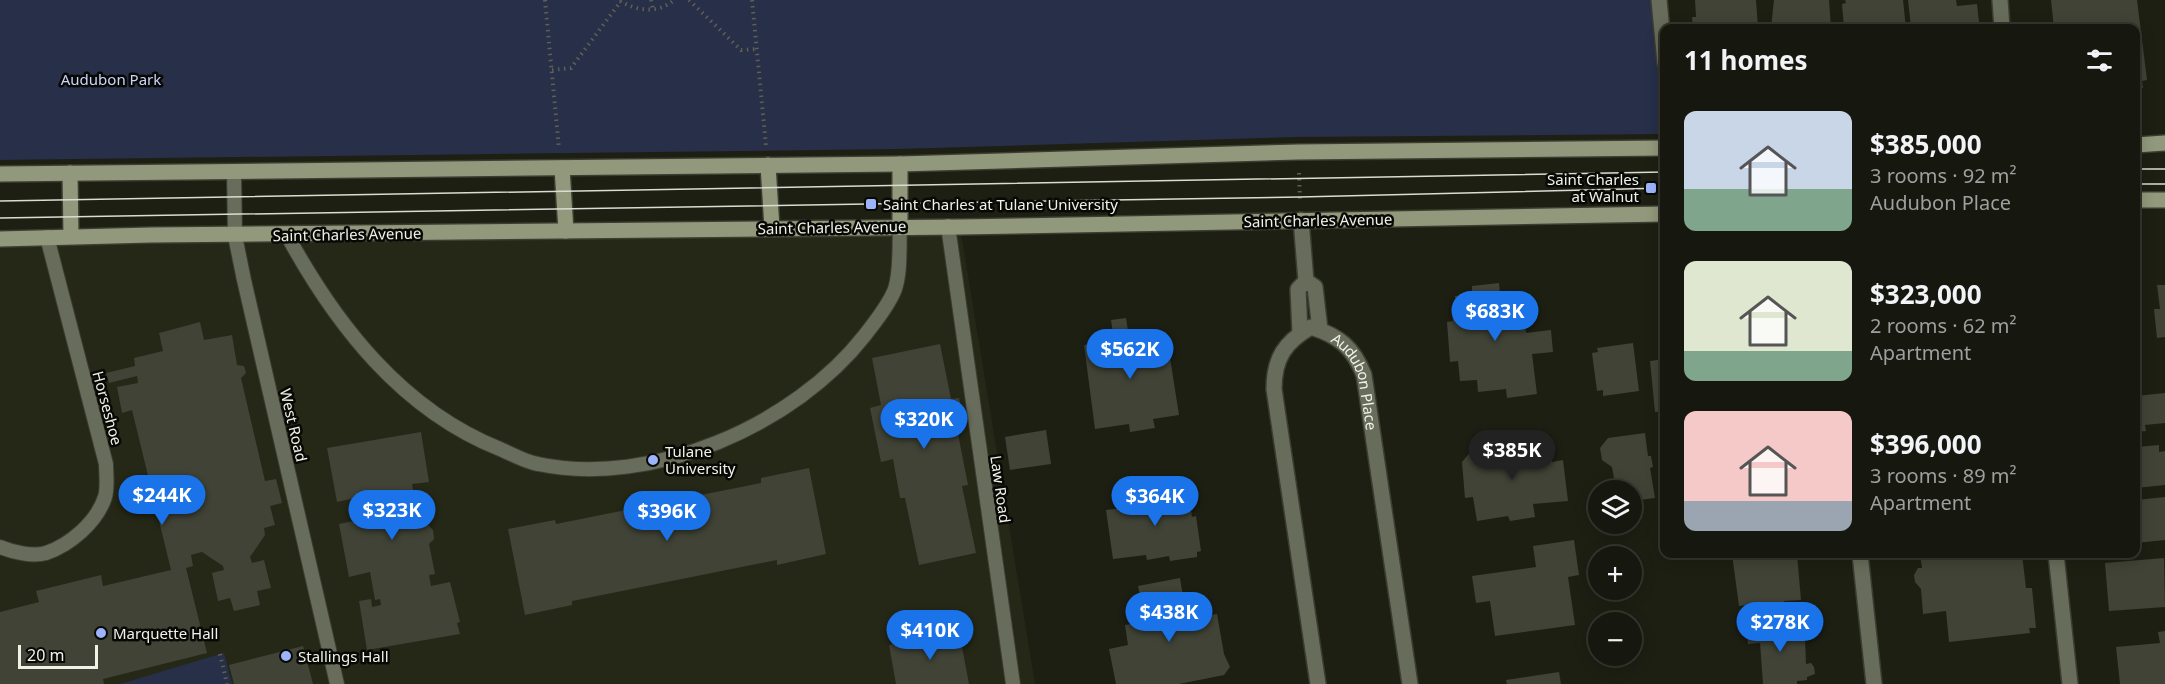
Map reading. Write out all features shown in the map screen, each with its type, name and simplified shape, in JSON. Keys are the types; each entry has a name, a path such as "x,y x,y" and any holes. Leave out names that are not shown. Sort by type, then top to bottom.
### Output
{"main road":[{"path":"2140,145 2165,143"},
{"path":"0,174 900,164 1298,153 1660,148"},
{"path":"900,164 900,226"},
{"path":"768,165 772,228"},
{"path":"562,168 566,231"},
{"path":"70,174 71,236"},
{"path":"2140,200 2165,200"},
{"name":"Saint Charles Avenue","path":"0,239 71,236 236,236 1660,214"}],"street":[{"path":"1659,0 1661,24"},
{"path":"2000,0 2002,24"},
{"path":"1301,220 1306,281 1315,288 1320,330"},
{"path":"1300,333 1298,289 1306,281"},
{"name":"Audubon Place","path":"1318,684 1274,389 1274,372 1280,353 1300,333 1311,327 1331,333 1349,345 1364,375 1410,684"},
{"path":"1860,558 1874,684"},
{"path":"2056,558 2070,684"}],"lane":[{"name":"West Road","path":"234,172 236,236 337,684"},
{"path":"287,235 314,285 347,331 386,373 430,410 478,440 537,464 590,469 651,463 709,447 764,420 796,401 826,378 858,343 895,289 900,226"},
{"name":"Law Road","path":"948,226 1013,684"},
{"name":"Horseshoe","path":"0,547 12,552 44,554 74,538 94,518 106,495 106,464 47,237"}],"path":[{"path":"545,0 562,168"},
{"path":"651,0 653,10"},
{"path":"552,70 571,68 620,1 636,9 653,10 674,0"},
{"path":"689,0 741,50 757,49"},
{"path":"752,0 768,165"},
{"path":"1298,153 1301,220"},
{"path":"220,654 227,684"}],"shaded area":[{"name":"Tulane University","path":"960,227 1035,684 0,684 0,239"}],"green space":[{"name":"Audubon Park","path":"0,0 1654,0 1660,73 1660,134 1296,137 898,149 0,160"},
{"path":"224,653 232,684 120,684 220,654"}],"building":[{"path":"1695,0 1756,0 1758,24 1693,24 1692,17 1696,17"},
{"path":"1774,0 1829,0 1831,24 1771,24"},
{"path":"1845,0 1903,0 1906,24 1844,24 1842,4 1846,3"},
{"path":"1908,0 1956,0 1957,6 1977,4 1979,22 1911,24"},
{"path":"2051,0 2137,0 2140,24 2054,24"},
{"path":"2140,24 2147,80 2142,81 2143,88 2140,88"},
{"path":"1499,283 1500,293 1517,291 1519,305 1523,305 1526,333 1551,330 1553,352 1532,354 1537,394 1507,398 1506,389 1478,392 1477,380 1460,381 1458,361 1450,362 1447,322 1453,321 1452,310 1456,309 1455,296 1472,294 1472,286"},
{"path":"2157,285 2165,285 2165,337 2157,338 2154,309 2160,309"},
{"path":"1126,318 1129,337 1161,333 1163,346 1168,345 1179,415 1153,419 1155,428 1130,432 1129,424 1095,429 1084,345 1114,340 1111,320"},
{"path":"200,322 204,340 232,335 237,365 244,366 246,373 241,378 265,481 276,479 282,503 270,506 275,525 264,528 265,535 250,557 252,563 264,560 271,588 257,591 260,605 234,611 230,598 218,601 212,573 224,570 223,566 202,552 191,555 193,566 186,568 207,653 103,679 104,684 0,684 0,612 39,602 36,591 101,575 103,586 171,570 132,410 122,413 117,387 138,383 137,376 109,383 106,373 135,366 134,358 163,351 159,333"},
{"path":"1633,343 1639,391 1603,396 1603,390 1597,391 1592,353 1598,352 1597,348"},
{"path":"940,344 951,399 959,398 965,427 957,429 968,485 962,486 976,553 919,565 905,498 900,498 893,459 881,462 870,408 881,405 872,358"},
{"path":"1660,360 1660,412 1655,412 1650,361"},
{"path":"2165,393 2165,423 2145,425 2146,431 2140,432 2140,396"},
{"path":"1046,430 1051,464 1010,470 1005,437"},
{"path":"421,432 429,482 412,484 420,527 428,525 433,530 434,539 429,544 435,574 429,575 431,586 450,582 460,622 457,623 460,634 367,650 359,601 371,599 372,607 381,605 380,599 375,600 370,572 349,577 339,524 359,520 355,498 337,502 327,448"},
{"path":"1645,433 1648,456 1651,456 1653,467 1650,468 1655,498 1642,500 1642,480 1614,480 1612,467 1602,460 1600,448 1608,438"},
{"path":"1517,436 1520,451 1550,448 1552,462 1563,460 1568,501 1533,504 1535,517 1510,521 1508,516 1477,521 1473,497 1465,498 1462,462 1473,449 1500,450 1500,438"},
{"path":"2159,445 2159,452 2165,451 2165,485 2140,488 2140,447"},
{"path":"809,468 826,554 777,565 777,560 572,601 572,605 525,615 508,529 555,520 556,524 761,483 761,478"},
{"path":"1172,485 1174,498 1189,496 1192,517 1196,516 1201,551 1197,552 1197,557 1170,561 1169,556 1147,560 1146,555 1113,559 1106,510 1139,506 1138,497 1144,497 1142,489"},
{"path":"2165,497 2165,540 2140,543 2140,500"},
{"path":"1574,540 1579,575 1568,577 1575,625 1495,636 1490,601 1476,603 1472,576 1536,567 1533,546"},
{"path":"1733,558 1797,558 1801,600 1784,601 1785,607 1755,610 1755,604 1739,606"},
{"path":"1921,558 2022,558 2026,588 2032,588 2036,628 2029,628 2030,633 1949,642 1946,611 1923,614 1921,589 1915,582 1914,575 1918,568 1922,568"},
{"path":"2164,558 2165,607 2109,611 2105,563"},
{"path":"1180,578 1185,608 1162,613 1164,620 1208,612 1209,615 1217,614 1224,654 1230,667 1224,675 1179,684 1116,684 1109,649 1128,645 1125,625 1155,620 1153,614 1144,615 1138,586"},
{"path":"1775,618 1776,628 1795,627 1796,638 1805,638 1806,664 1811,663 1815,674 1807,677 1807,680 1797,681 1797,684 1763,684 1760,643 1748,644 1746,621"},
{"path":"959,631 969,684 896,684 889,645"},
{"path":"2165,631 2165,684 2120,684 2116,647 2160,643 2158,632"},
{"name":"Stallings Hall","path":"303,646 313,684 234,684 229,665"},
{"path":"1559,672 1561,684 1507,684 1506,680"}],"tram line":[{"path":"2140,169 2165,169"},
{"path":"0,201 1660,172"},
{"path":"2140,184 2165,184"},
{"path":"0,218 1300,197 1660,188"}],"place":[{"name":"Saint Charles at Walnut","path":"1651,188"},
{"name":"Saint Charles at Tulane University","path":"871,204"},
{"name":"Tulane University","path":"653,460"},
{"name":"Marquette Hall","path":"101,633"},
{"name":"Stallings Hall","path":"286,656"}]}
